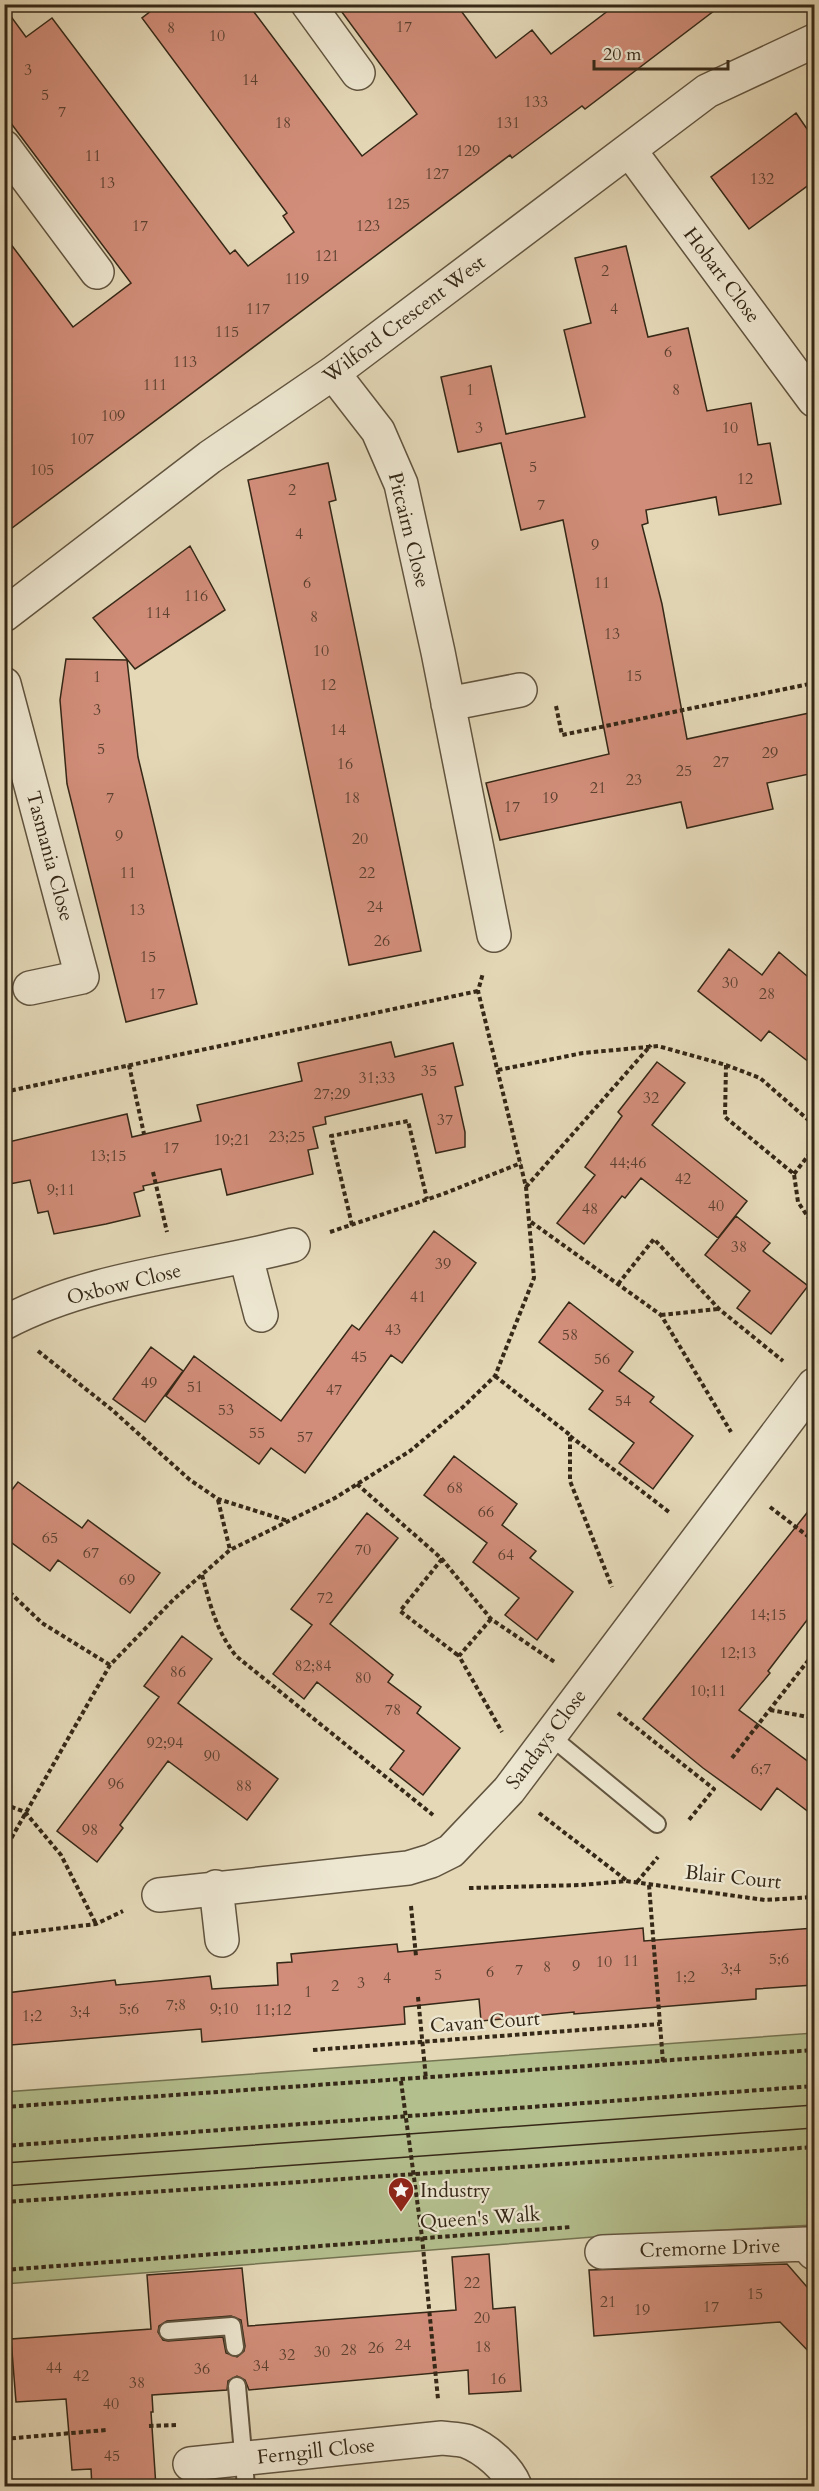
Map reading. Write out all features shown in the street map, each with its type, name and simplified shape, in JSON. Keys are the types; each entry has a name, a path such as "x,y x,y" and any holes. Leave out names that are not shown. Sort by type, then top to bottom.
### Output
{"street":[{"path":"308,4 358,73"},
{"name":"Wilford Crescent West","path":"4,615 210,457 333,373 707,91 814,41"},
{"path":"4,147 97,272"},
{"name":"Hobart Close","path":"630,151 814,400"},
{"name":"Pitcairn Close","path":"333,373 378,431 401,484 494,934"},
{"name":"Tasmania Close","path":"4,684 82,977 30,988"},
{"path":"448,704 520,690"},
{"name":"Oxbow Close","path":"4,1323 30,1310 98,1287 246,1257 293,1245"},
{"path":"246,1257 261,1315"},
{"name":"Sandays Close","path":"159,1895 216,1887 408,1868 452,1851 516,1780 814,1386"},
{"path":"216,1887 222,1940"},
{"name":"Cremorne Drive","path":"602,2252 806,2244 814,2253"},
{"name":"Ferngill Close","path":"190,2464 245,2473 442,2438 465,2441 478,2448 497,2461 515,2487"}],"lane":[{"path":"549,1736 657,1824"},
{"path":"168,2331 232,2326 235,2347"},
{"path":"237,2386 245,2473"}],"path":[{"path":"520,690 552,684 562,735 814,683"},
{"path":"4,1851 110,1665 173,1600 230,1550 335,1498 410,1451 463,1407 495,1376 534,1278 531,1221 526,1187 478,991 494,934"},
{"path":"4,1092 478,991"},
{"path":"498,1070 584,1053 651,1045 726,1065 760,1078 814,1125"},
{"path":"526,1187 651,1045"},
{"path":"129,1065 144,1134"},
{"path":"726,1065 725,1117 794,1174 798,1202 814,1226"},
{"path":"352,1225 331,1136 408,1121 427,1199"},
{"path":"794,1174 814,1148"},
{"path":"293,1245 427,1199 521,1162"},
{"path":"153,1172 176,1271"},
{"path":"531,1221 661,1315 747,1476 814,1542"},
{"path":"618,1284 654,1239 719,1309 814,1386"},
{"path":"661,1315 719,1309"},
{"path":"31,1345 111,1409 189,1479 218,1499 288,1521"},
{"path":"495,1376 700,1537"},
{"path":"570,1435 570,1481 629,1630"},
{"path":"218,1499 230,1550"},
{"path":"442,1559 400,1611 459,1656 516,1780 626,1881"},
{"path":"202,1575 216,1625 223,1640 236,1656 464,1839"},
{"path":"4,1587 42,1623 110,1665"},
{"path":"459,1656 491,1619"},
{"path":"732,1758 814,1653"},
{"path":"770,1710 814,1718"},
{"path":"4,1804 25,1812 61,1856 96,1924"},
{"path":"462,1888 581,1885 626,1881"},
{"name":"Blair Court","path":"626,1881 765,1900 814,1897"},
{"path":"649,1885 663,2062"},
{"path":"4,1935 96,1924 159,1895"},
{"path":"411,1904 416,1956"},
{"path":"418,1997 426,2079"},
{"name":"Cavan Court","path":"314,2050 660,2024"},
{"path":"4,2108 814,2050"},
{"path":"401,2081 422,2237 442,2438"},
{"path":"4,2146 814,2086"},
{"path":"4,2202 814,2147"},
{"name":"Queen's Walk","path":"4,2270 576,2226"},
{"path":"4,2439 106,2430"}],"green space":[{"path":"814,2033 814,2225 593,2237 5,2284 4,2092"}],"building":[{"path":"160,4 248,4 362,156 417,114 336,4 456,4 496,58 532,30 551,54 617,4 723,4 585,109 582,106 512,158 510,155 4,534 4,235 73,327 131,283 4,114 4,7 26,37 52,18 230,254 235,250 248,266 294,232 283,216 287,213 142,18"},
{"path":"796,113 814,139 814,181 749,229 711,177"},
{"path":"626,246 648,337 688,328 707,411 751,403 758,445 770,443 781,504 719,515 716,497 646,510 648,523 642,525 662,604 687,739 814,712 814,773 767,783 773,809 687,828 681,802 500,840 486,783 609,754 563,520 521,530 501,443 458,452 441,377 491,366 506,434 585,417 564,330 591,323 575,258"},
{"path":"328,463 336,500 329,502 421,951 349,965 248,480"},
{"path":"190,546 225,610 135,669 93,618"},
{"path":"66,659 127,660 138,757 197,1004 126,1022 67,784 60,700"},
{"path":"729,949 762,975 779,952 814,982 814,1066 769,1031 761,1041 698,991"},
{"path":"391,1042 395,1057 453,1043 463,1085 455,1087 465,1132 465,1147 436,1153 422,1094 325,1117 326,1124 313,1127 318,1148 308,1150 313,1174 227,1195 221,1169 143,1186 144,1190 134,1193 140,1216 106,1224 54,1234 48,1211 38,1213 30,1180 4,1185 4,1143 127,1114 132,1137 201,1121 197,1105 302,1081 298,1063"},
{"path":"657,1062 685,1083 652,1125 747,1201 718,1238 641,1178 625,1198 622,1196 584,1244 557,1223 595,1175 585,1167 622,1116 618,1112"},
{"path":"736,1216 770,1243 763,1251 808,1286 771,1334 737,1308 750,1291 705,1255"},
{"path":"434,1231 476,1263 402,1363 391,1355 305,1473 271,1448 259,1464 166,1396 194,1356 281,1421 352,1325 359,1330"},
{"path":"569,1302 633,1352 619,1371 654,1397 650,1402 693,1436 653,1489 619,1463 634,1443 589,1409 603,1391 539,1342"},
{"path":"151,1347 183,1371 145,1422 113,1399"},
{"path":"454,1456 517,1504 502,1525 536,1551 530,1558 573,1592 537,1640 505,1615 519,1598 473,1562 487,1543 424,1495"},
{"path":"18,1482 82,1528 88,1520 160,1573 130,1613 58,1560 50,1571 4,1537 4,1500"},
{"path":"814,1504 814,1611 768,1671 770,1673 739,1710 814,1766 814,1816 777,1788 761,1810 703,1768 643,1719"},
{"path":"367,1513 398,1538 330,1624 393,1675 388,1682 421,1707 417,1713 460,1748 423,1795 390,1769 404,1751 317,1682 304,1699 273,1674 312,1625 291,1609"},
{"path":"182,1636 212,1659 178,1703 278,1779 247,1820 168,1761 120,1825 123,1828 97,1862 57,1831 159,1697 144,1686"},
{"path":"643,1928 644,1941 814,1928 814,1985 756,1989 756,1999 481,2021 479,1999 404,2007 405,2024 202,2042 201,2029 11,2045 6,1993 115,1980 116,1985 210,1976 212,1989 278,1985 277,1963 292,1962 291,1954 397,1944 398,1952"},
{"path":"489,2254 493,2309 515,2307 521,2391 469,2394 468,2370 249,2390 245,2380 237,2376 228,2381 227,2390 152,2395 156,2487 92,2487 91,2469 72,2470 66,2399 16,2402 11,2339 151,2329 147,2275 242,2268 248,2326 456,2310 452,2257","holes":["231,2316 241,2320 245,2346 244,2351 237,2357 226,2353 223,2337 168,2341 163,2340 158,2332 159,2326 167,2321"]},
{"path":"787,2264 814,2295 814,2357 780,2322 594,2336 589,2270"}],"tram line":[{"path":"4,2163 814,2105"},
{"path":"4,2186 814,2128"}],"place":[{"name":"Industry","path":"401,2213"}]}
